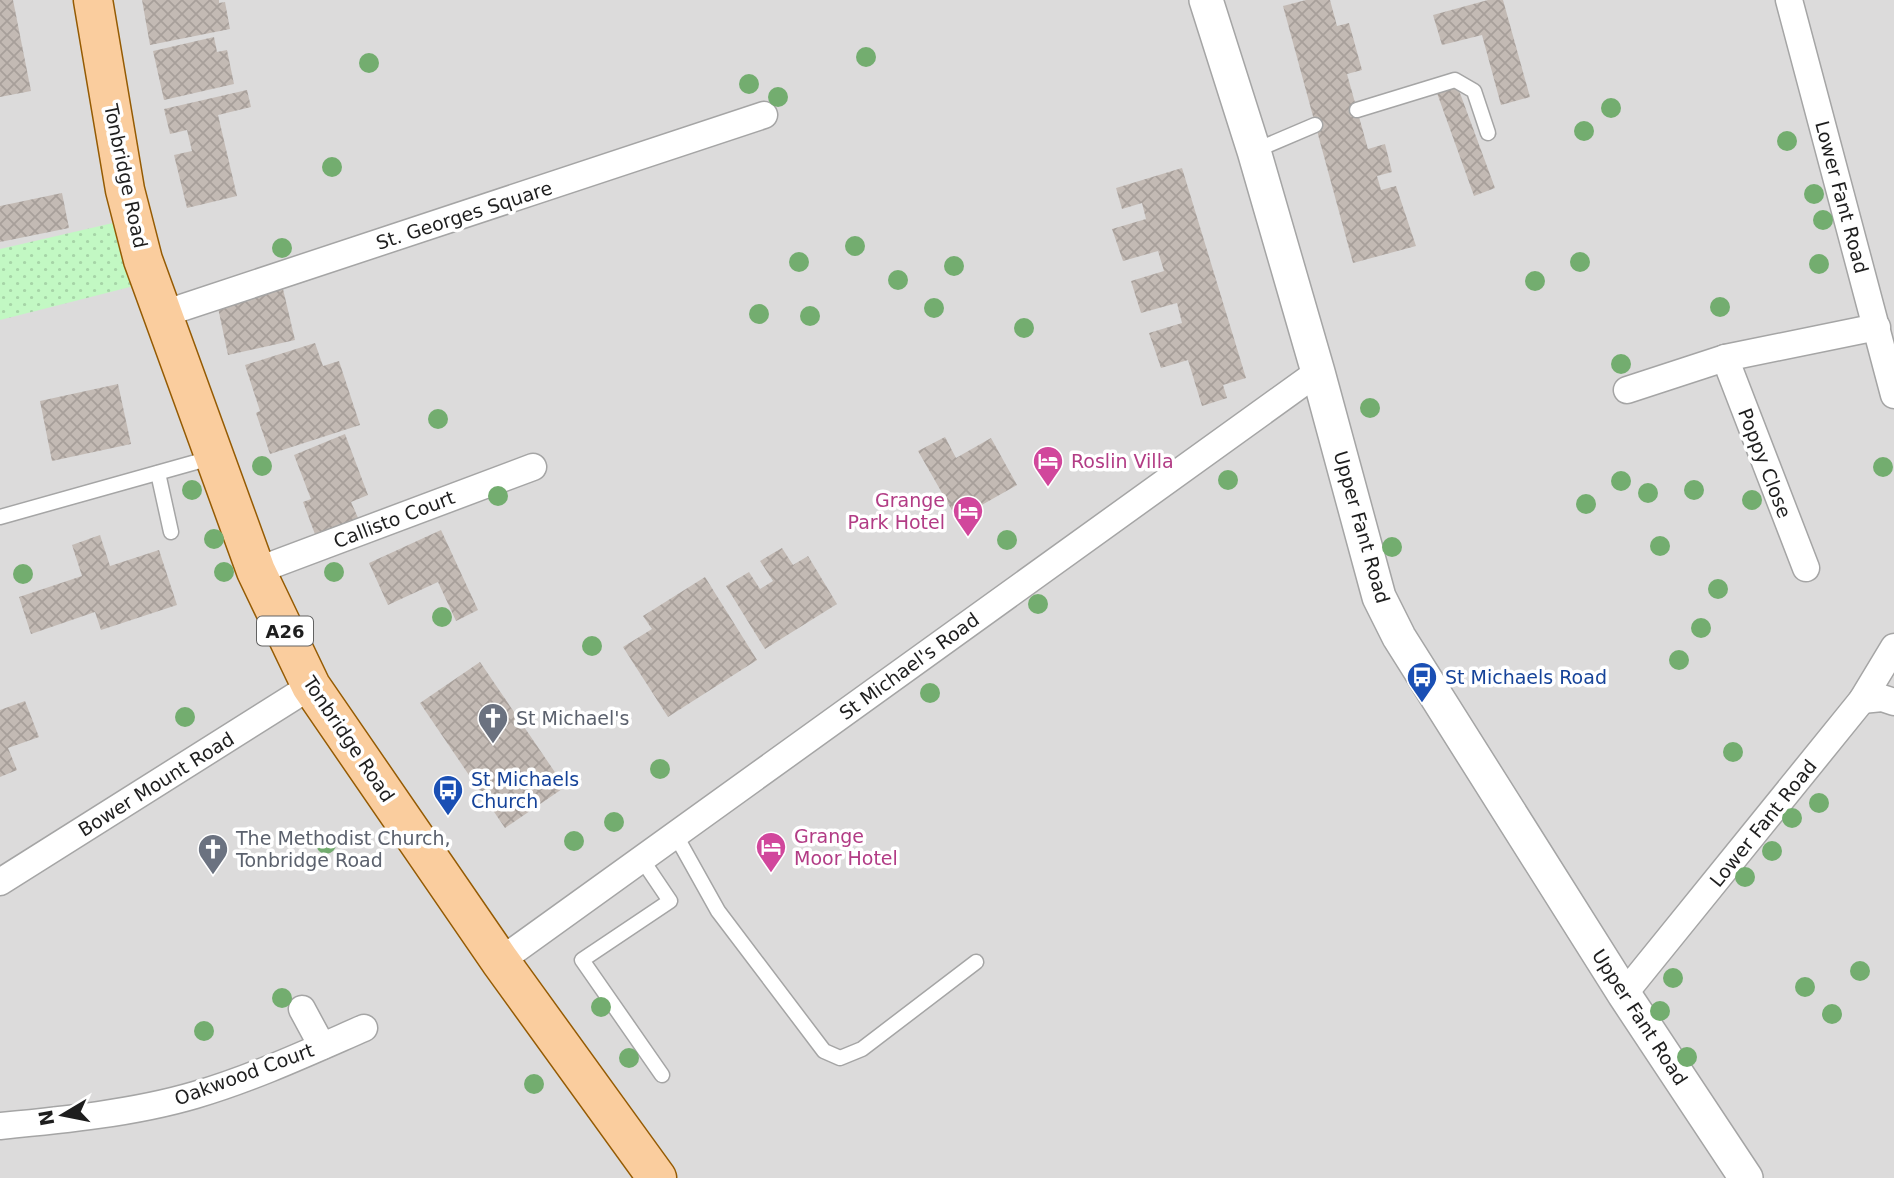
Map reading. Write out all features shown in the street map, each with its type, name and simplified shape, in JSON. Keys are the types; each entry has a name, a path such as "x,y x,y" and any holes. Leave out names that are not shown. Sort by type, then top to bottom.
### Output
{"main road":[{"name":"Tonbridge Road","path":"93,0 125,190 143,260 256,572 311,686 499,961 657,1178"}],"street":[{"name":"Upper Fant Road","path":"1206,0 1254,151 1379,597 1399,637 1625,995 1746,1178"},
{"name":"Lower Fant Road","path":"1789,0 1894,395"},
{"name":"St. Georges Square","path":"163,314 764,115"},
{"path":"1626,390 1725,358 1877,327"},
{"name":"Poppy Close","path":"1725,358 1806,568"},
{"name":"St Michael's Road","path":"499,961 1318,372"},
{"name":"Callisto Court","path":"256,572 533,467"},
{"name":"Lower Fant Road","path":"1625,995 1863,700 1894,647"},
{"name":"Bower Mount Road","path":"0,882 311,686"},
{"path":"1863,700 1882,698 1894,702"},
{"name":"Oakwood Court","path":"302,1009 322,1046"},
{"name":"Oakwood Court","path":"0,1126 137,1108 195,1096 364,1028"}],"lane":[{"path":"1357,110 1455,80 1474,91 1488,133"},
{"path":"1254,151 1315,125"},
{"path":"0,517 215,457"},
{"path":"158,473 172,532"},
{"path":"675,835 718,911 824,1051 840,1058 862,1049 976,961"},
{"path":"641,858 670,901 582,960 662,1075"}],"shaded area":[{"path":"0,0 1894,0 1894,1178 0,1178"}],"green space":[{"path":"113,223 134,286 0,320 0,249"}],"building":[{"path":"0,0 13,0 31,91 0,97"},
{"path":"142,0 219,0 219,3 225,2 230,29 150,45"},
{"path":"1306,0 1330,0 1337,26 1349,23 1362,70 1347,74 1368,149 1385,144 1392,172 1377,176 1381,190 1396,186 1416,246 1353,263 1283,6"},
{"path":"1488,0 1503,0 1530,97 1501,105 1482,35 1442,45 1433,15"},
{"path":"214,37 217,52 227,50 234,84 164,100 153,51"},
{"path":"1457,85 1495,188 1474,196 1437,93"},
{"path":"247,90 251,107 218,115 237,196 187,208 174,155 192,151 187,130 170,134 164,109"},
{"path":"1182,168 1246,378 1223,385 1227,398 1202,406 1188,360 1161,368 1149,333 1182,323 1177,303 1141,313 1131,281 1164,271 1158,251 1123,261 1112,229 1146,219 1142,203 1122,209 1116,188"},
{"path":"62,193 69,228 0,242 0,206"},
{"path":"283,289 295,340 228,355 217,303"},
{"path":"315,343 323,366 339,361 360,425 270,454 256,413 260,411 245,365"},
{"path":"118,384 131,444 52,461 40,401"},
{"path":"345,434 368,495 351,502 359,520 316,537 303,502 311,499 294,455"},
{"path":"945,437 956,458 991,438 1017,485 957,519 918,451"},
{"path":"441,530 478,610 456,621 438,582 388,605 369,563"},
{"path":"100,535 110,566 159,550 177,605 101,630 95,612 31,634 19,597 82,576 72,545"},
{"path":"782,548 793,565 808,556 837,604 765,649 726,586 749,572 760,589 773,581 760,561"},
{"path":"705,577 757,660 668,717 623,647 652,629 643,616"},
{"name":"St Michael's","path":"480,662 565,787 505,828 420,703"},
{"path":"25,701 39,737 8,748 17,770 0,777 0,710"}],"place":[{"name":"Roslin Villa","path":"1048,488"},
{"name":"Grange Park Hotel","path":"968,538"},
{"name":"St Michaels Road","path":"1422,704"},
{"name":"St Michael's","path":"493,745"},
{"name":"St Michaels Church","path":"448,817"},
{"name":"Grange Moor Hotel","path":"771,874"},
{"name":"The Methodist Church, Tonbridge Road","path":"213,876"}]}
